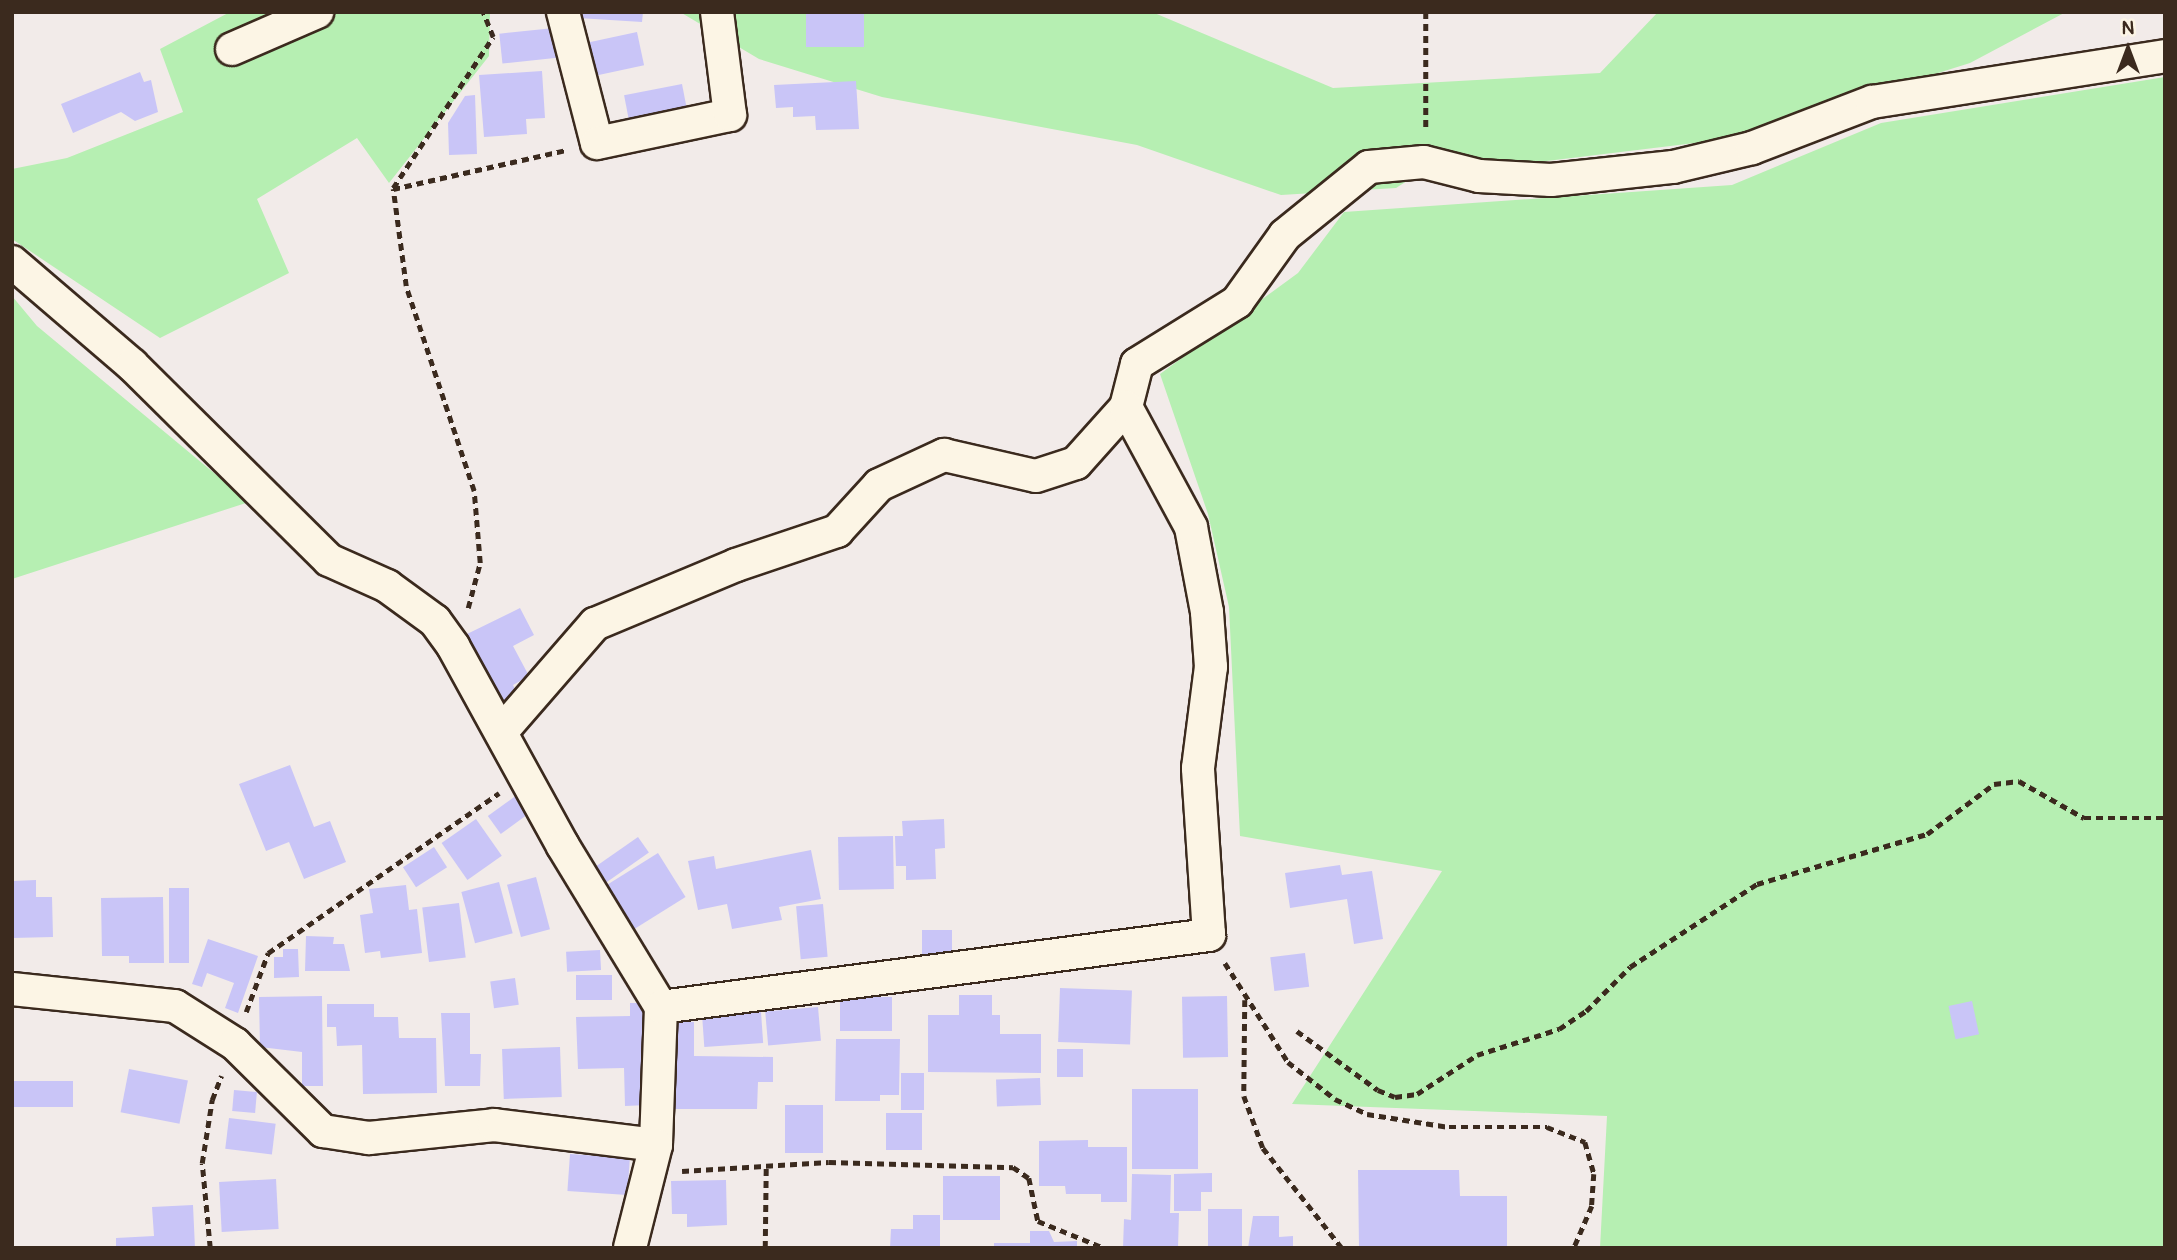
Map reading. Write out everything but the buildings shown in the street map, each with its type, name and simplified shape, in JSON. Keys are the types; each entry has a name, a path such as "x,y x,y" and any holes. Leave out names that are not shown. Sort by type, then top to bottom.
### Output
{"street":[{"path":"232,50 317,12"},
{"path":"563,12 597,143 730,115 717,12"},
{"path":"502,731 595,624 736,565 837,531 879,485 944,455 1036,476 1076,463 1126,407 1137,364 1237,302 1284,235 1369,167 1424,162 1479,176 1551,180 1673,167 1752,148 1872,102 2165,56"},
{"path":"12,262 132,365 329,560 387,586 435,621 453,646 502,731 524,778 660,1007 653,1158 630,1248"},
{"path":"660,1007 1209,935 1198,768 1211,667 1207,612 1191,527 1126,407"},
{"path":"12,989 175,1006 235,1044 323,1131 369,1138 494,1125 653,1158"}],"path":[{"path":"453,646 473,593 480,530 474,491 405,286 393,189 493,37 483,12"},
{"path":"1424,162 1429,95 1426,12"},
{"path":"393,189 597,143"},
{"path":"210,1248 202,1163 212,1100 268,953 427,839 524,778"},
{"path":"1297,1031 1378,1090 1395,1097 1417,1094 1477,1055 1559,1029 1586,1011 1630,967 1757,884 1927,834 1994,783 2020,781 2084,818 2165,818"},
{"path":"1209,935 1245,998 1288,1062 1335,1099 1367,1114 1449,1128 1547,1127 1585,1142 1594,1174 1592,1206 1574,1248"},
{"path":"1245,998 1244,1096 1258,1135 1342,1248"},
{"path":"653,1158 766,1166 829,1162 1013,1167 1029,1178 1038,1222 1104,1248"},
{"path":"765,1248 766,1166"}],"green space":[{"path":"230,12 490,12 489,56 389,183 357,138 257,199 289,273 160,338 12,239 12,169 67,158 183,112 160,49"},
{"path":"680,12 1152,12 1333,88 1600,73 1658,12 2066,12 1970,63 1728,139 1463,171 1435,163 1396,188 1281,195 1137,145 882,97 759,59"},
{"path":"2165,77 2165,1248 1600,1248 1607,1116 1292,1104 1442,871 1240,836 1229,607 1208,514 1160,374 1298,273 1344,212 1732,185 1881,123"},
{"path":"12,296 37,326 249,502 12,579"}]}
